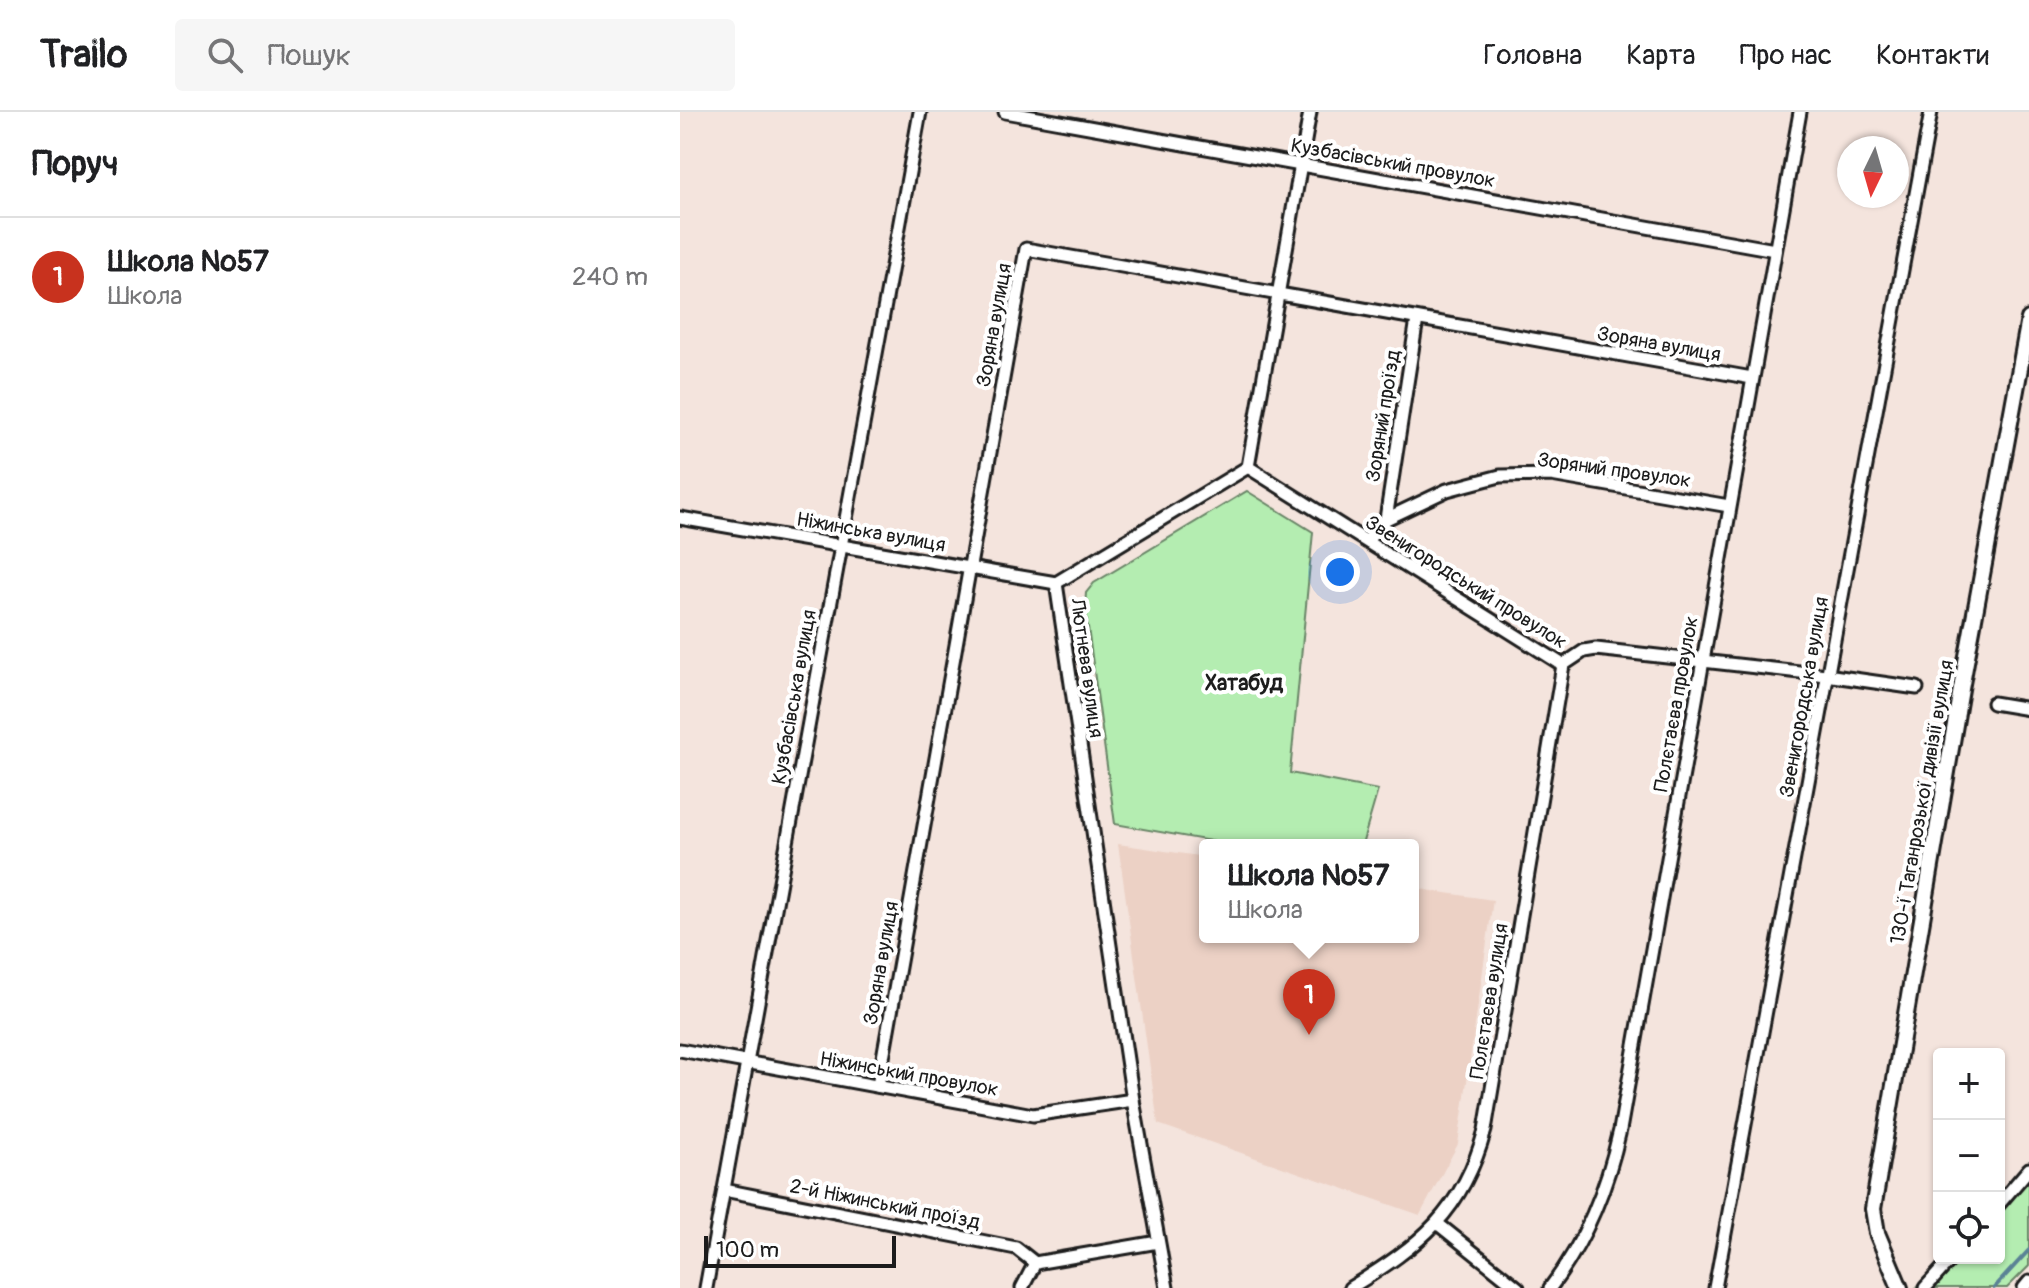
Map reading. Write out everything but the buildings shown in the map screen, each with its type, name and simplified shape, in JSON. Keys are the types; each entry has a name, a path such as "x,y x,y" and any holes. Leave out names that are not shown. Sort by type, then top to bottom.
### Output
{"street":[{"name":"Кузбасівська вулиця","path":"706,1288 920,112"},
{"name":"Кузбасівський провулок","path":"1005,112 1775,250"},
{"path":"1248,467 1310,112"},
{"name":"Полєтаєва провулок","path":"1550,1288 1582,1240 1598,1205 1614,1156 1800,112"},
{"name":"Звенигородська вулиця","path":"1715,1288 1931,112"},
{"name":"Зоряна вулиця","path":"878,1086 1026,249 1752,378"},
{"name":"Зоряний проїзд","path":"1386,519 1417,319"},
{"name":"130-ї Таганрозької дивізії вулиця","path":"1900,1288 1877,1233 1873,1209 1961,689 2029,319"},
{"name":"Звенигородський провулок","path":"1248,467 1563,665 1590,649 1917,688"},
{"name":"Лютнева вулиця","path":"1167,1288 1133,1100 1056,583 1248,467"},
{"name":"Зоряний провулок","path":"1367,541 1386,519 1447,490 1500,476 1551,475 1729,506"},
{"name":"Ніжинська вулиця","path":"680,518 1056,583"},
{"name":"Полєтаєва вулиця","path":"1350,1288 1407,1250 1438,1224 1467,1180 1485,1130 1563,665"},
{"path":"1993,703 2029,709"},
{"name":"Ніжинський провулок","path":"680,1050 1038,1115 1133,1100"},
{"path":"2005,1197 2029,1169"},
{"name":"2-й Ніжинський проїзд","path":"724,1190 1016,1248 1035,1263"},
{"path":"1438,1224 1518,1288"},
{"path":"1022,1288 1035,1263 1158,1242"},
{"path":"1925,1288 1947,1264"}],"shaded area":[{"path":"1118,844 1199,856 1199,943 1419,943 1419,889 1493,900 1458,1144 1420,1215 1158,1124"}],"green space":[{"path":"1247,491 1313,532 1290,773 1378,790 1364,839 1199,839 1115,824 1085,606 1086,593 1094,583"},
{"path":"2029,1170 2029,1266 2007,1288 1916,1288 1939,1264 2005,1264 2005,1195"}],"waterway":[{"path":"1994,1288 2029,1250"}],"place":[{"name":"Школа №57","path":"1309,1035"}],"district":[{"name":"Хатабуд","path":"1244,683"}]}
